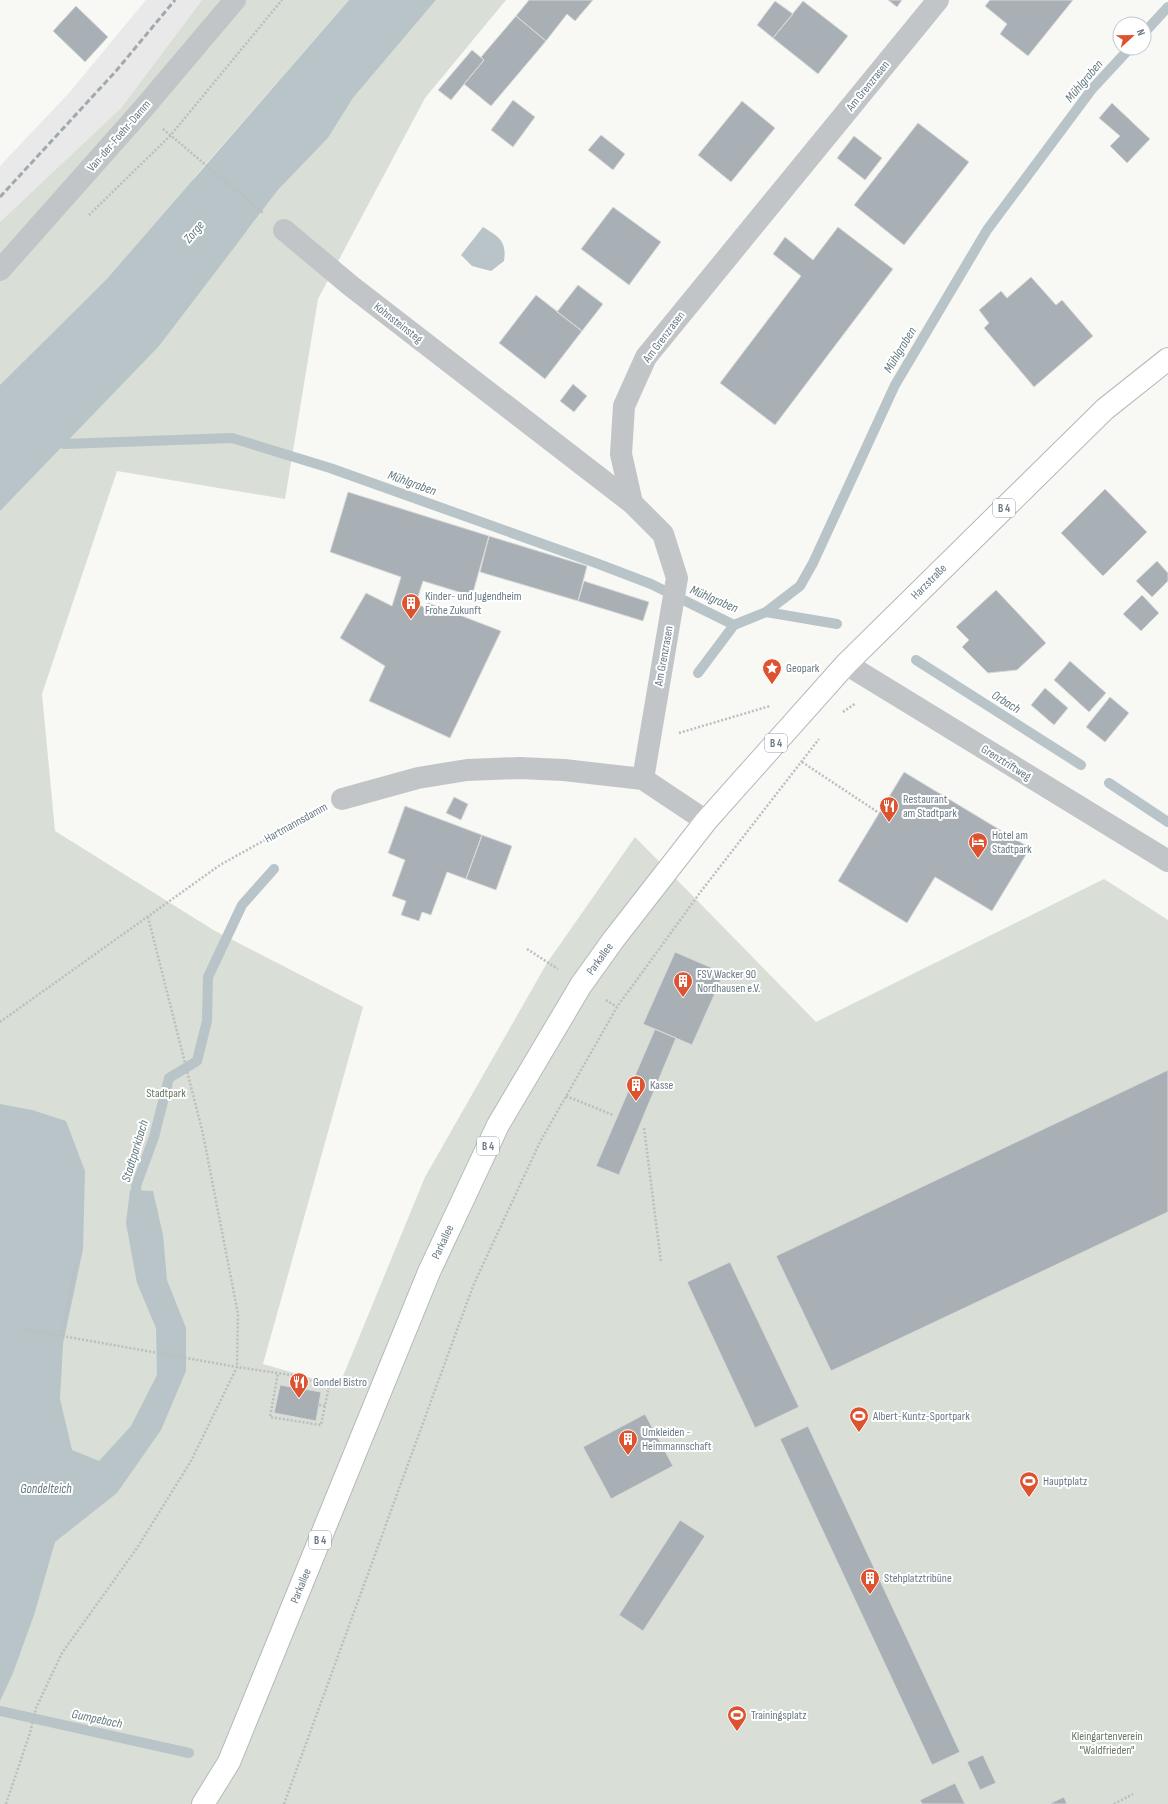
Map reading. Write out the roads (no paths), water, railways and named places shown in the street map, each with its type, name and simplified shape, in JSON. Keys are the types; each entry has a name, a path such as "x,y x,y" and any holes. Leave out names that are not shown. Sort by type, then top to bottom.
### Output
{"main road":[{"name":"Harzstraße","path":"706,821 846,664 1105,409 1168,359"},
{"name":"Parkallee","path":"203,1804 229,1762 428,1272 498,1125 581,985 614,939 706,821"}],"street":[{"name":"Van-der-Foehr-Damm","path":"0,270 142,110 235,0"},
{"name":"Am Grenzrasen","path":"643,779 677,578 663,534 632,503 621,454 624,406 646,357 938,0"},
{"name":"Kohnsteinsteg","path":"284,230 351,286 632,503"},
{"name":"Grenztriftweg","path":"846,664 1168,861"},
{"name":"Hartmannsdamm","path":"342,799 418,778 467,770 518,768 564,770 643,779"},
{"path":"643,779 706,821"}],"water":[{"name":"Zorge","path":"349,0 436,0 353,98 328,138 278,190 159,346 0,511 0,385 106,280"},
{"path":"483,227 501,240 505,254 504,261 491,271 472,266 461,255"},
{"name":"Gondelteich","path":"0,1104 32,1110 66,1121 85,1171 83,1249 63,1344 60,1399 72,1450 99,1461 131,1426 157,1375 156,1328 137,1283 126,1223 130,1190 153,1191 163,1235 167,1280 186,1328 186,1371 161,1430 117,1493 55,1542 34,1615 13,1673 0,1701"}],"waterway":[{"name":"Mühlgraben","path":"1152,24 1168,7"},
{"name":"Mühlgraben","path":"51,441 64,444 232,438 330,468 596,563 651,584 734,625 766,612 800,586 813,563 895,385 987,230 1092,89 1123,56"},
{"name":"Orbach","path":"766,612 837,624"},
{"name":"Stadtparkbach","path":"698,673 734,625"},
{"name":"Orbach","path":"916,660 1081,765"},
{"name":"Orbach","path":"1109,783 1168,822"},
{"name":"Stadtparkbach","path":"137,1203 136,1186 154,1137 169,1078 197,1061 207,1021 208,977 242,905 274,869"},
{"name":"Gumpebach","path":"0,1711 189,1753"}],"railway":[{"path":"0,197 116,71 175,0"}],"place":[{"name":"Kinder- und Jugendheim Frohe Zukunft","path":"411,620"},
{"name":"Geopark","path":"772,685"},
{"name":"Restaurant am Stadtpark","path":"889,823"},
{"name":"Hotel am Stadtpark","path":"978,859"},
{"name":"FSV Wacker 90 Nordhausen e.V.","path":"683,998"},
{"name":"Kasse","path":"636,1102"},
{"name":"Gondel Bistro","path":"299,1399"},
{"name":"Albert-Kuntz-Sportpark","path":"859,1433"},
{"name":"Umkleiden - Heimmannschaft","path":"628,1456"},
{"name":"Hauptplatz","path":"1029,1498"},
{"name":"Stehplatztribüne","path":"870,1595"},
{"name":"Trainingsplatz","path":"737,1732"}],"park label":[{"name":"Stadtpark","path":"166,1093"},
{"name":"Kleingartenverein \"Waldfrieden\"","path":"1107,1743"}]}
